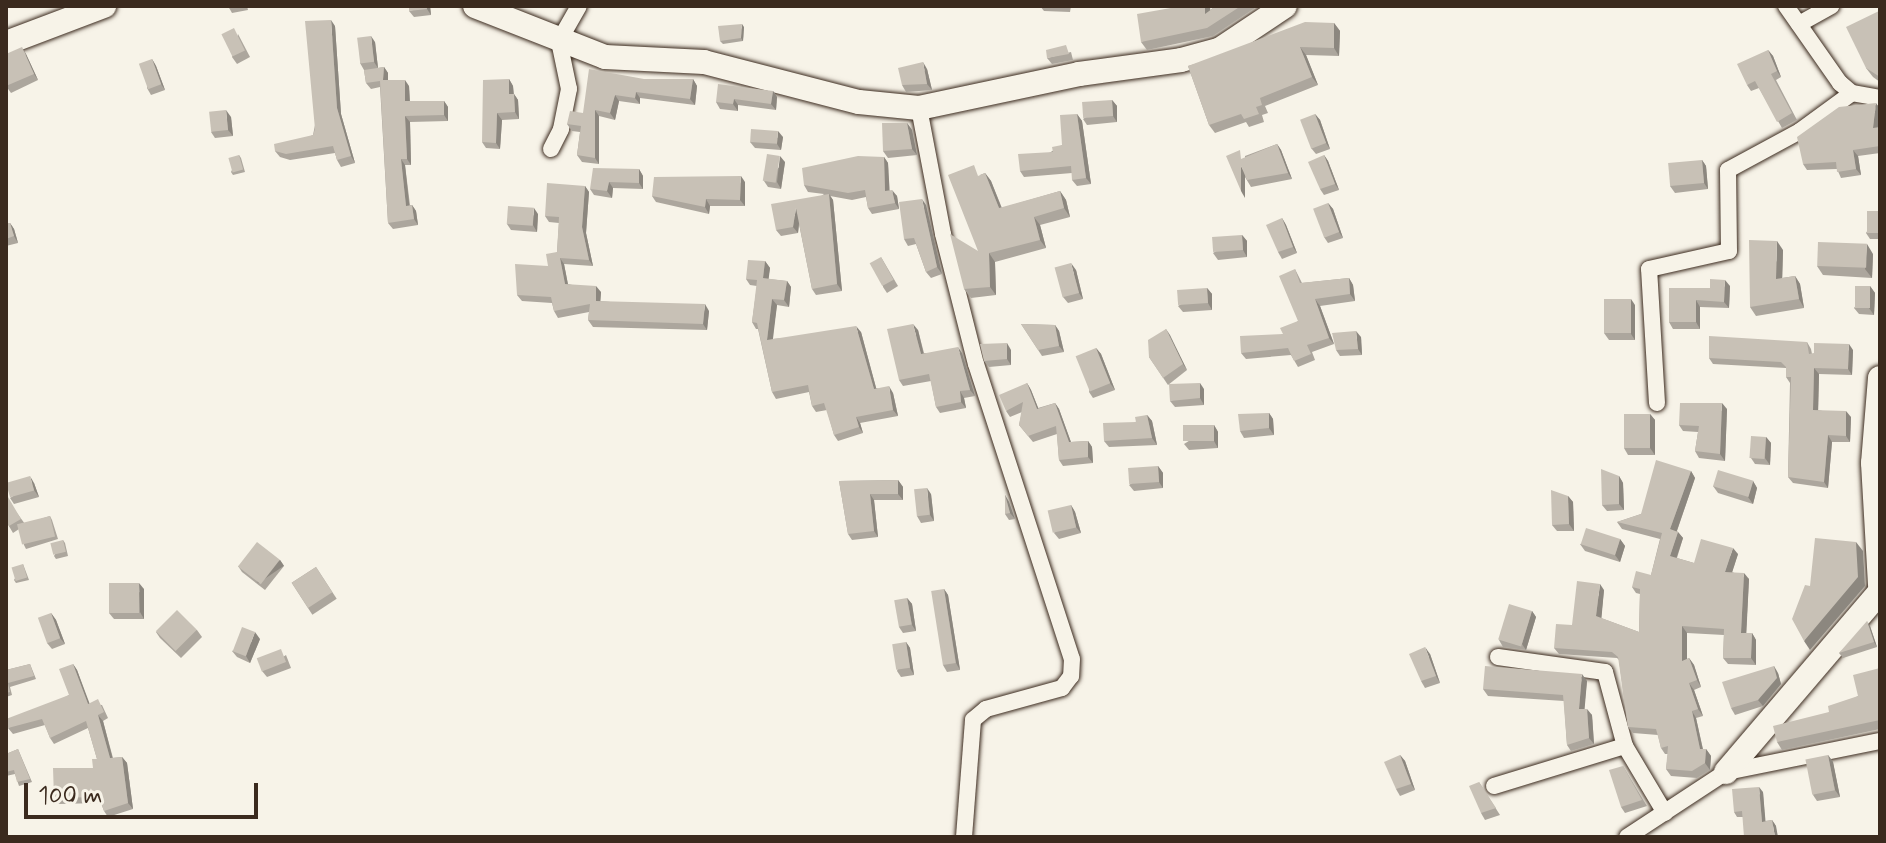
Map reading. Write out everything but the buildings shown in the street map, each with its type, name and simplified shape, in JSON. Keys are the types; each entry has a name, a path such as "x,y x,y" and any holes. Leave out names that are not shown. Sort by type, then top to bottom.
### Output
{"street":[{"path":"6,43 104,6"},
{"path":"475,6 605,57 704,62 859,102 919,108 1079,74 1181,60 1219,50 1285,6"},
{"path":"551,149 561,129 569,89 559,41 579,6"},
{"path":"1786,6 1852,93 1880,98"},
{"path":"1799,24 1831,6"},
{"path":"1657,403 1649,269 1729,251 1728,170 1800,131 1852,93"},
{"path":"919,108 943,234 976,364 1072,659 1071,676 1062,688 986,709 973,720 964,837"},
{"path":"1880,378 1873,463 1880,586"},
{"path":"1627,837 1726,772 1880,592"},
{"path":"1498,657 1605,672 1625,746 1665,813"},
{"path":"1726,772 1880,741"},
{"path":"1494,786 1625,746"}]}
